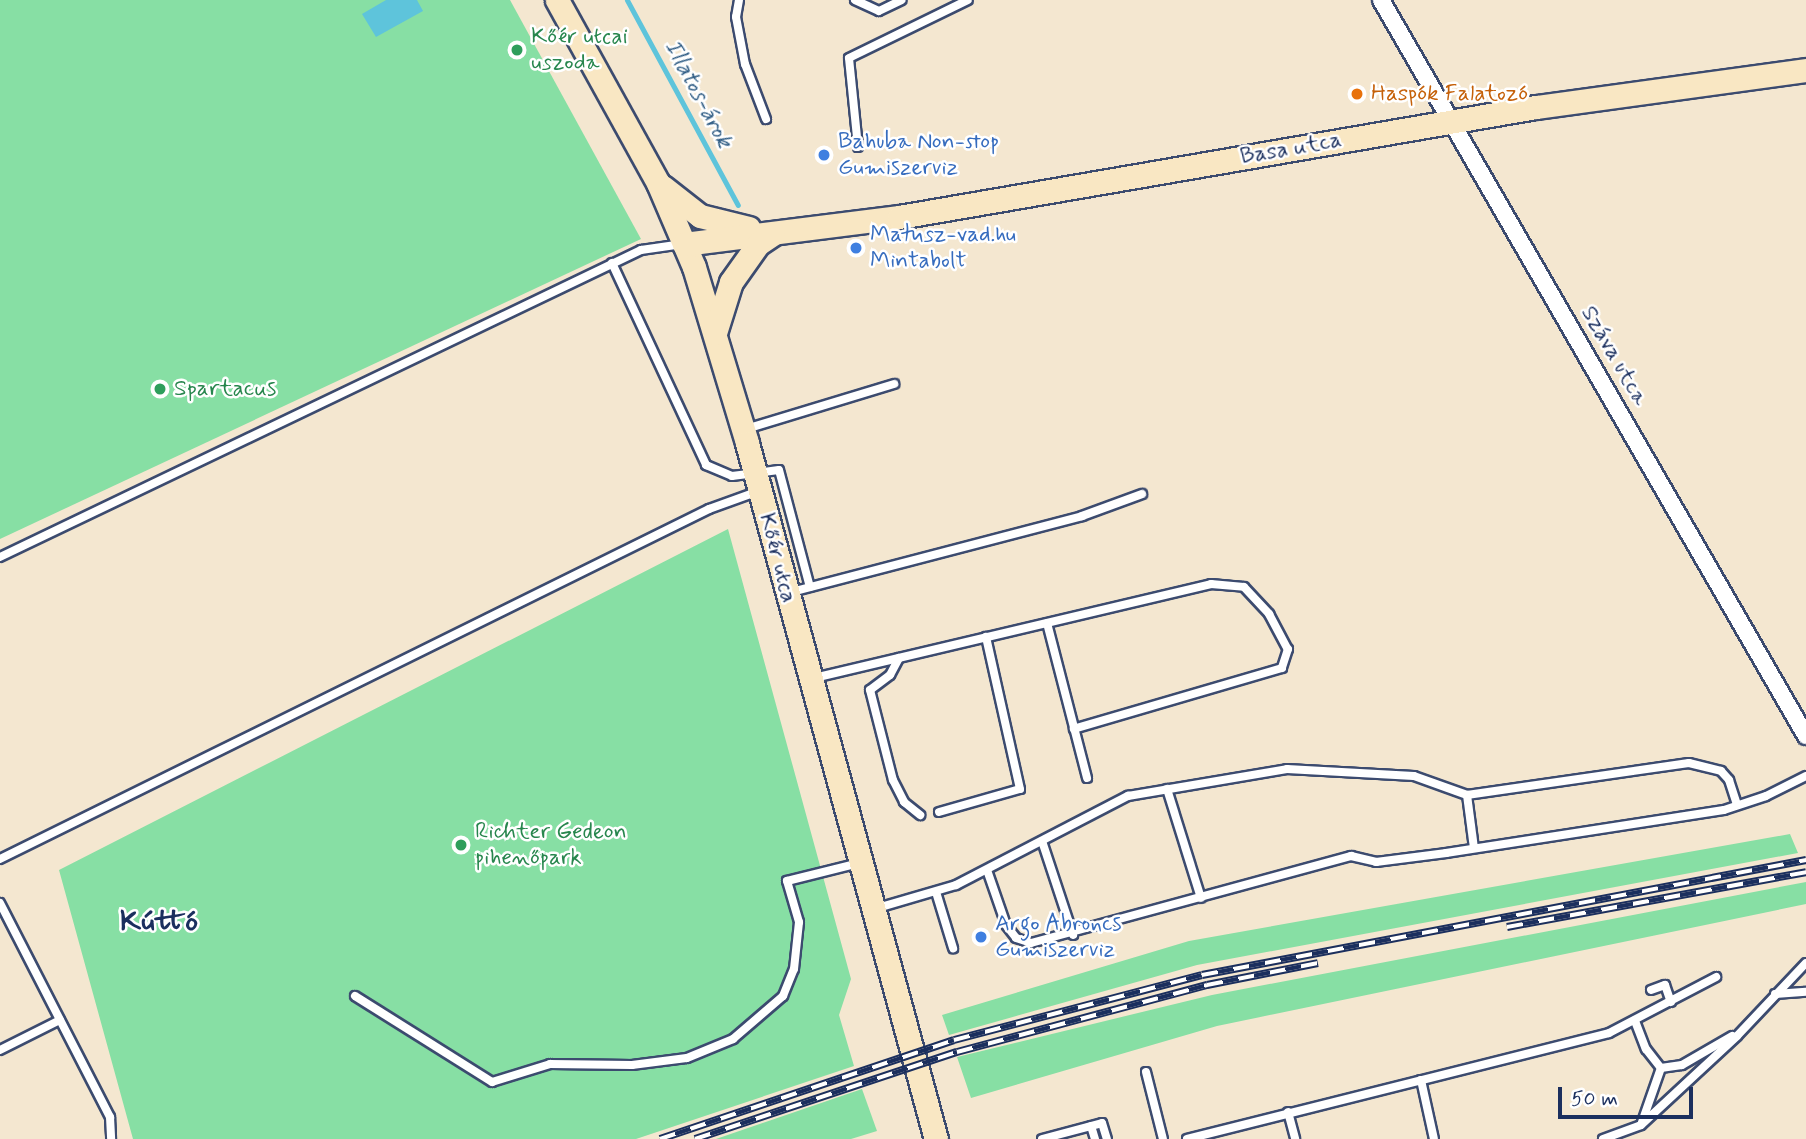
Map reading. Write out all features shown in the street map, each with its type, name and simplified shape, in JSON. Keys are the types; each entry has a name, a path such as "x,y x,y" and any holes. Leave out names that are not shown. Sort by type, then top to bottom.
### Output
{"street":[{"name":"Kőér utca","path":"557,0 657,183 684,244 715,333 933,1138"},
{"name":"Száva utca","path":"1381,0 1806,736"},
{"name":"Basa utca","path":"684,244 899,217 1452,122 1806,70"},
{"name":"Basa utca","path":"657,183 699,216 719,225 776,232"},
{"path":"715,333 723,301 744,259 776,232"}],"lane":[{"path":"738,0 736,17 745,64 766,119"},
{"path":"855,0 879,11 902,0"},
{"path":"858,147 849,58 968,0"},
{"path":"0,557 612,263 641,250 684,244"},
{"path":"612,263 706,465 756,482"},
{"path":"743,429 894,384"},
{"path":"0,859 709,509 779,470 810,587"},
{"path":"786,593 1082,516 1142,494"},
{"path":"810,679 1211,584 1244,587 1269,614 1288,649 1282,668 1074,729"},
{"path":"1047,623 1087,778"},
{"path":"939,812 1020,789 986,637"},
{"path":"899,657 890,675 870,690 893,780 904,802 920,815"},
{"path":"872,909 936,892 987,870 1128,796 1287,769 1414,776 1467,795 1689,763 1721,771 1729,780 1737,805"},
{"path":"987,870 1006,925 1016,938 1031,943 1073,935 1351,856 1376,862 1737,805 1806,776"},
{"path":"1167,789 1201,898"},
{"path":"1467,795 1474,848"},
{"path":"1042,841 1073,935"},
{"path":"355,996 492,1082 550,1064 632,1065 687,1058 733,1039 783,996 794,969 799,922 787,881 860,863"},
{"path":"936,892 953,948"},
{"path":"0,903 110,1117 111,1139"},
{"path":"1603,1139 1641,1125 1744,1029 1806,963"},
{"path":"1186,1139 1609,1033 1716,977"},
{"path":"1651,989 1665,985 1671,1002"},
{"path":"1775,994 1806,992"},
{"path":"0,1050 60,1020"},
{"path":"1635,1021 1646,1049 1661,1068"},
{"path":"1661,1068 1682,1065 1744,1029"},
{"path":"1641,1125 1661,1068"},
{"path":"1146,1072 1163,1139"},
{"path":"1421,1080 1434,1139"},
{"path":"1288,1112 1295,1139"},
{"path":"1044,1139 1102,1123 1107,1139"},
{"path":"1091,1126 1095,1139"},
{"path":"1077,1130 1079,1139"}],"green space":[{"name":"Spartacus","path":"0,0 510,0 641,239 0,539"},
{"name":"Richter Gedeon pihenőpark","path":"728,529 851,979 839,1015 854,1066 636,1139 133,1139 59,870"},
{"path":"1790,834 1798,853 1197,965 949,1035 942,1015 1189,941"},
{"path":"1806,882 1806,904 1217,1026 971,1098 957,1057 1212,995"},
{"path":"862,1089 877,1131 851,1139 716,1139"}],"water":[{"path":"386,0 417,0 423,11 376,37 362,14"}],"waterway":[{"name":"Illatos-árok","path":"627,0 738,205"}],"railway":[{"path":"660,1139 954,1040 1202,975 1806,860"},
{"path":"1507,927 1806,872"},
{"path":"695,1139 957,1052 1207,985 1318,963"}],"place":[{"name":"Kőér utcai uszoda","path":"517,50"},
{"name":"Haspók Falatozó","path":"1357,94"},
{"name":"Bahuba Non-stop Gumiszerviz","path":"824,155"},
{"name":"Matusz-vad.hu Mintabolt","path":"856,248"},
{"name":"Spartacus","path":"160,389"},
{"name":"Richter Gedeon pihenőpark","path":"461,845"},
{"name":"Argo Abroncs Gumiszerviz","path":"981,937"}],"district":[{"name":"Kúttó","path":"159,922"}]}
